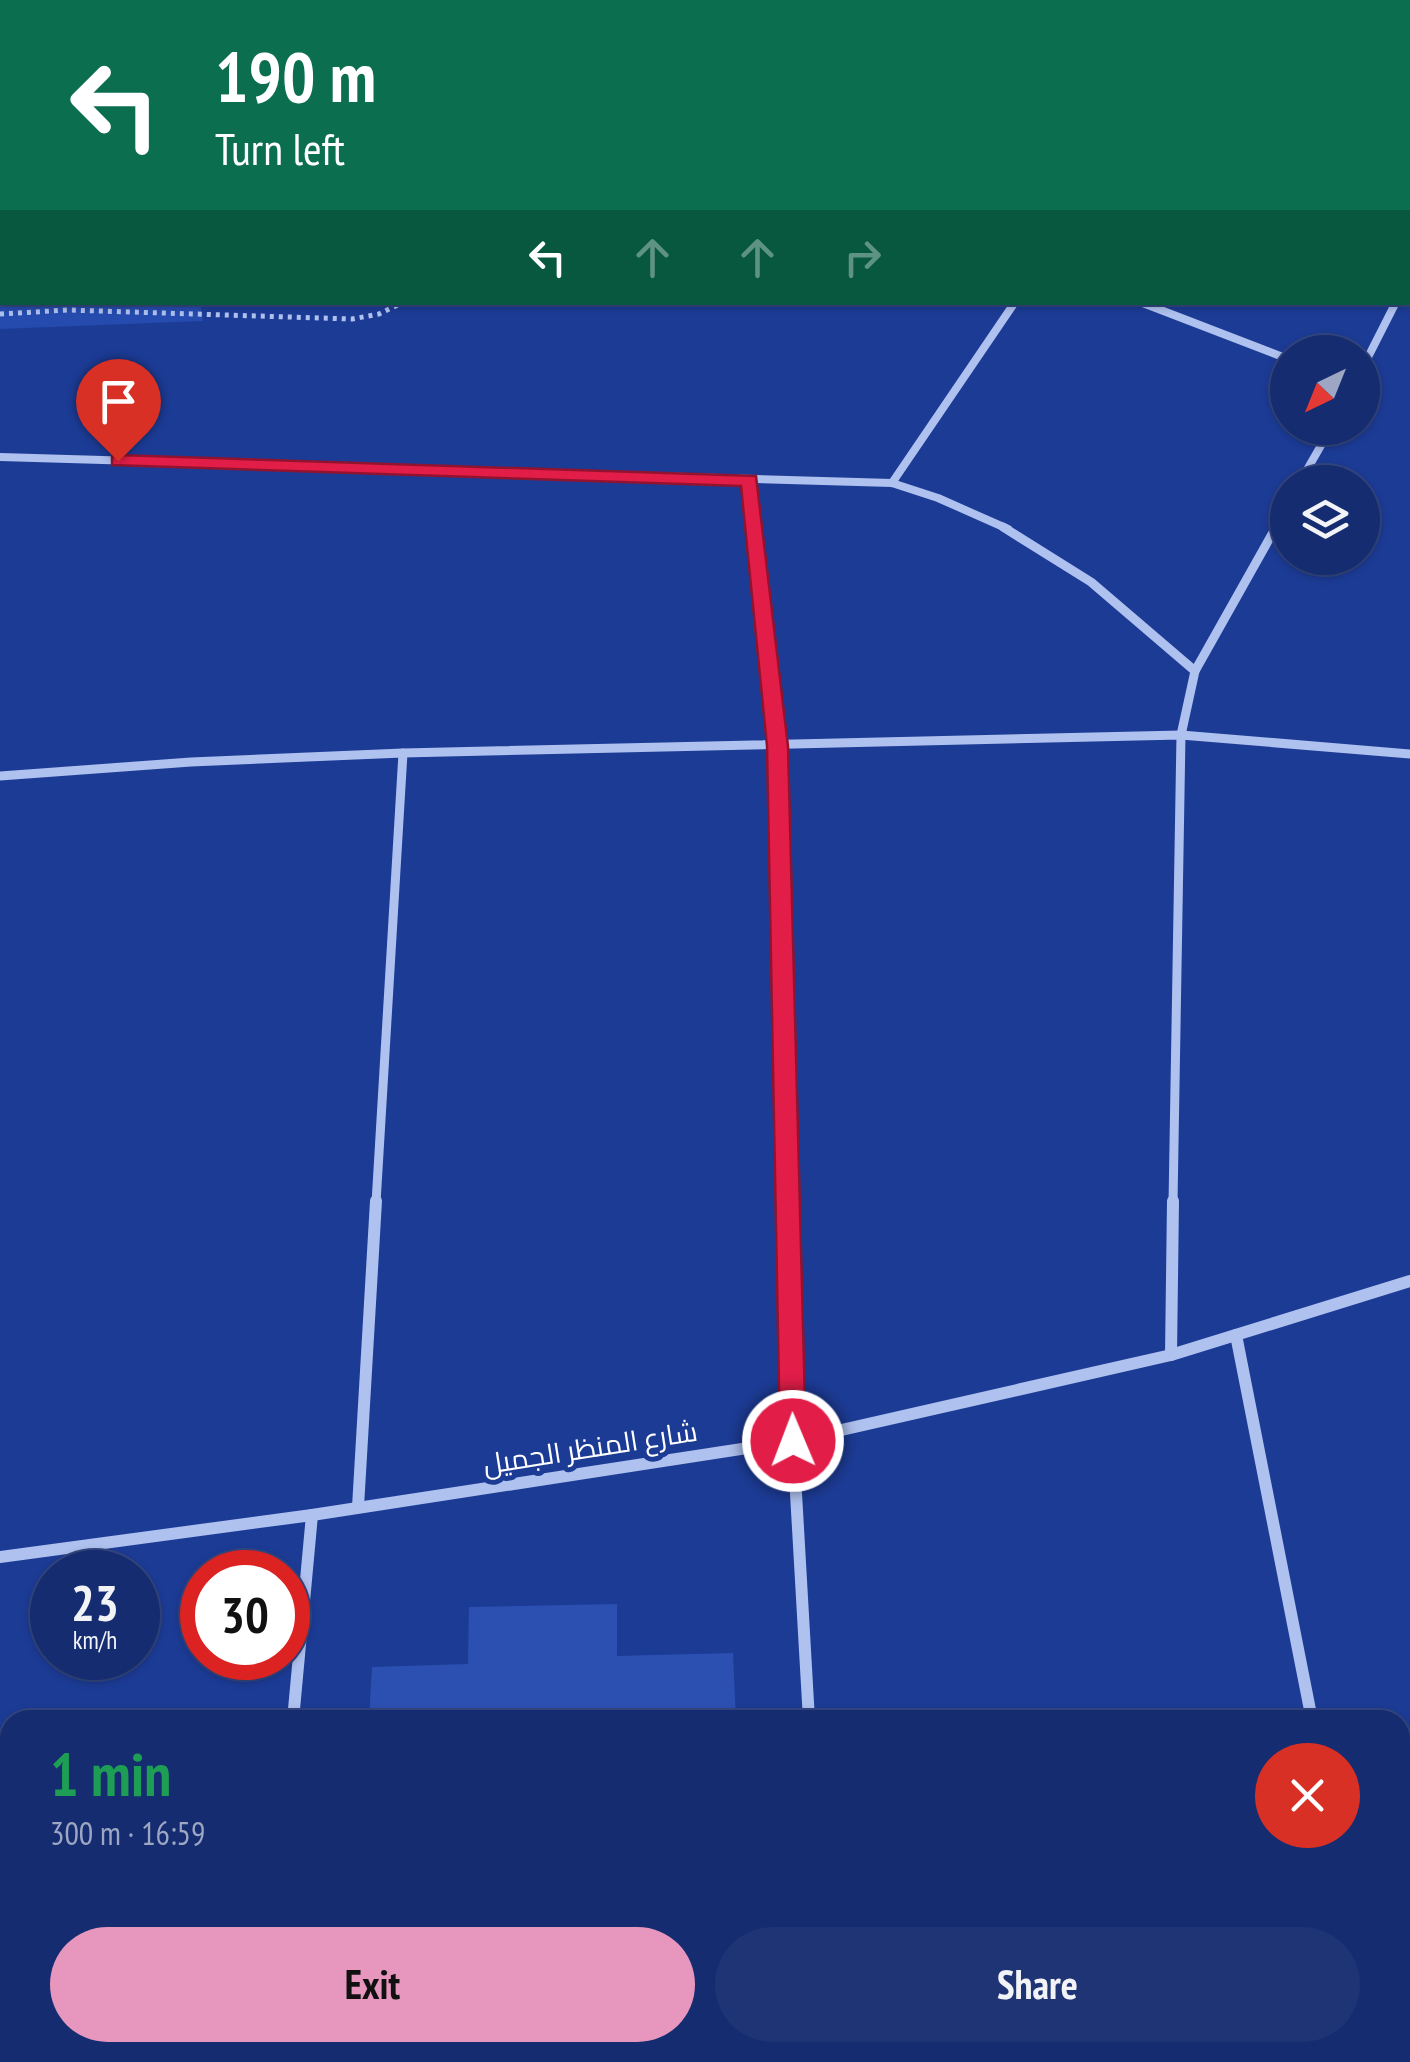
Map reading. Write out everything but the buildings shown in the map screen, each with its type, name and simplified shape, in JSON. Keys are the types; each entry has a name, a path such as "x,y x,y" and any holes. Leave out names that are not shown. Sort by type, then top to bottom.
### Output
{"street":[{"path":"892,483 1013,305"},
{"path":"1148,305 1270,353"},
{"path":"1379,335 1394,305"},
{"path":"0,457 892,483 994,518 1034,542 1135,616 1195,671"},
{"path":"749,480 777,746 793,1441 809,1710"},
{"path":"1171,1355 1181,735 1195,671 1270,537"},
{"path":"0,776 191,762 403,753 1181,735 1410,754"},
{"path":"358,1507 403,753"},
{"name":"شارع المنظر الجميل","path":"0,1557 793,1441 1171,1355 1410,1282"},
{"path":"1236,1336 1310,1710"},
{"path":"294,1710 312,1514"}],"path":[{"path":"0,314 68,310 352,319 379,314 398,305"}],"shaded area":[{"path":"0,305 200,305 203,321 0,329"}],"route":[{"path":"118,461 749,480 777,746 793,1441"}]}
